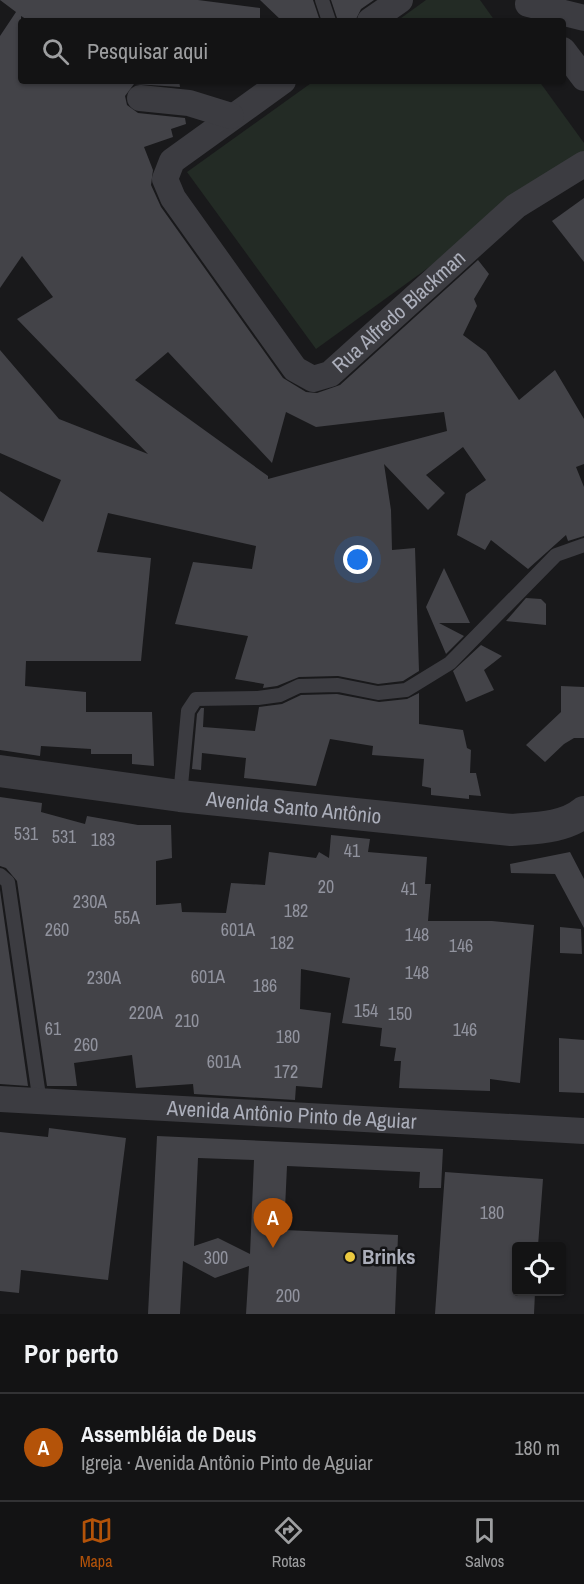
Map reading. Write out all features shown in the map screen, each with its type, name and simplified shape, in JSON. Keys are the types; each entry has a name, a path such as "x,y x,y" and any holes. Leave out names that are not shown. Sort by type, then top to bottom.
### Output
{"street":[{"path":"374,18 400,0"},
{"path":"531,8 584,18"},
{"path":"566,54 584,78"},
{"path":"140,98 189,103 231,116 279,84"},
{"name":"Rua Alfredo Blackman","path":"231,116 172,161 165,179 168,188 211,253 295,369 312,379 330,374 516,206 584,164"},
{"name":"Avenida Santo Antônio","path":"0,771 180,796 511,831 547,827 577,818 584,812"},
{"name":"Avenida Antônio Pinto de Aguiar","path":"0,1099 584,1131"}],"lane":[{"path":"322,0 328,18"},
{"path":"180,796 188,711 196,699 258,699 280,695 299,686 338,685 378,693 406,690 450,663 556,555 584,545"},
{"path":"0,875 8,882 40,1102"}],"shaded area":[{"path":"426,0 480,0 493,18 401,18"},
{"path":"310,84 541,84 584,143 584,155 316,349 187,172"}],"building":[{"path":"0,0 198,0 260,8 260,18 24,18 21,16 18,18 18,84 134,84 125,96 127,105 138,113 185,118 186,124 171,129 173,137 144,147 153,170 151,185 161,207 283,378 306,392 317,393 340,385 478,260 489,274 474,299 477,306 463,335 486,352 519,400 555,370 584,419 584,464 576,467 584,487 584,536 568,541 566,535 528,569 491,540 485,550 457,535 466,494 486,480 463,447 426,475 445,493 428,510 384,464 391,510 392,550 415,548 419,671 403,681 378,684 338,676 299,677 277,686 263,688 264,684 235,679 248,636 175,624 193,562 252,569 256,546 108,513 97,552 151,558 141,661 26,661 25,686 86,692 86,712 152,712 154,766 132,764 132,754 91,754 91,749 41,746 40,756 0,750 0,491 43,522 61,480 0,453 0,350 59,419 148,454 17,319 53,297 22,256 0,288 0,36 16,12","holes":["168,352 272,463 286,412 316,427 444,412 447,431 268,479 268,476 135,380"]},
{"path":"260,0 313,0 319,18 279,18"},
{"path":"331,0 374,0 361,9 356,18 337,18"},
{"path":"134,84 180,84 180,87"},
{"path":"584,198 584,262 552,221"},
{"path":"444,568 470,623 439,623 464,636 446,654 426,607"},
{"path":"526,598 541,599 546,604 546,625 506,621"},
{"path":"481,645 502,656 484,670 494,690 466,702 453,671"},
{"path":"561,686 584,687 584,738 574,738 564,744 545,762 526,745 561,712"},
{"path":"419,693 419,724 463,730 467,748 471,750 470,773 476,773 481,796 469,795 469,799 431,795 431,788 422,786 424,759 372,755 373,746 330,739 316,786 244,778 246,758 202,753 201,770 192,769 197,714 201,708 204,708 203,727 255,731 259,707 282,704 301,695 337,694 379,702 407,699"},
{"path":"0,797 42,803 41,812 85,824 87,816 138,825 171,825 172,858 156,861 156,905 181,903 182,912 226,913 231,883 265,885 269,852 316,858 319,852 329,858 331,835 370,839 368,852 427,857 425,884 431,884 428,921 492,921 534,925 520,1083 490,1079 490,1091 399,1088 401,1061 394,1061 396,1048 380,1046 382,1028 342,1023 350,978 301,969 300,1009 331,1013 322,1088 296,1086 295,1100 194,1094 193,1084 136,1088 132,1055 74,1063 77,1086 47,1086 17,881 6,868 0,866"},
{"path":"570,852 584,879 584,928 555,874 511,873 510,864"},
{"path":"0,890 28,1086 0,1084"},
{"path":"560,927 581,929 582,954 560,953"},
{"path":"559,1038 584,1040 584,1093 559,1092"},
{"path":"49,1128 126,1138 108,1280 21,1270 19,1293 0,1291 0,1132 48,1137"},
{"path":"157,1136 443,1149 441,1188 419,1188 420,1172 287,1166 284,1230 398,1235 395,1314 246,1314 249,1266 215,1278 183,1261 180,1314 148,1314","holes":["198,1158 254,1160 250,1254 218,1238 194,1246"]},
{"path":"445,1172 543,1179 538,1242 512,1242 512,1296 535,1296 534,1314 435,1314"}],"place":[{"name":"Assembléia de Deus","path":"273,1248"},
{"name":"Brinks","path":"350,1257"}]}
